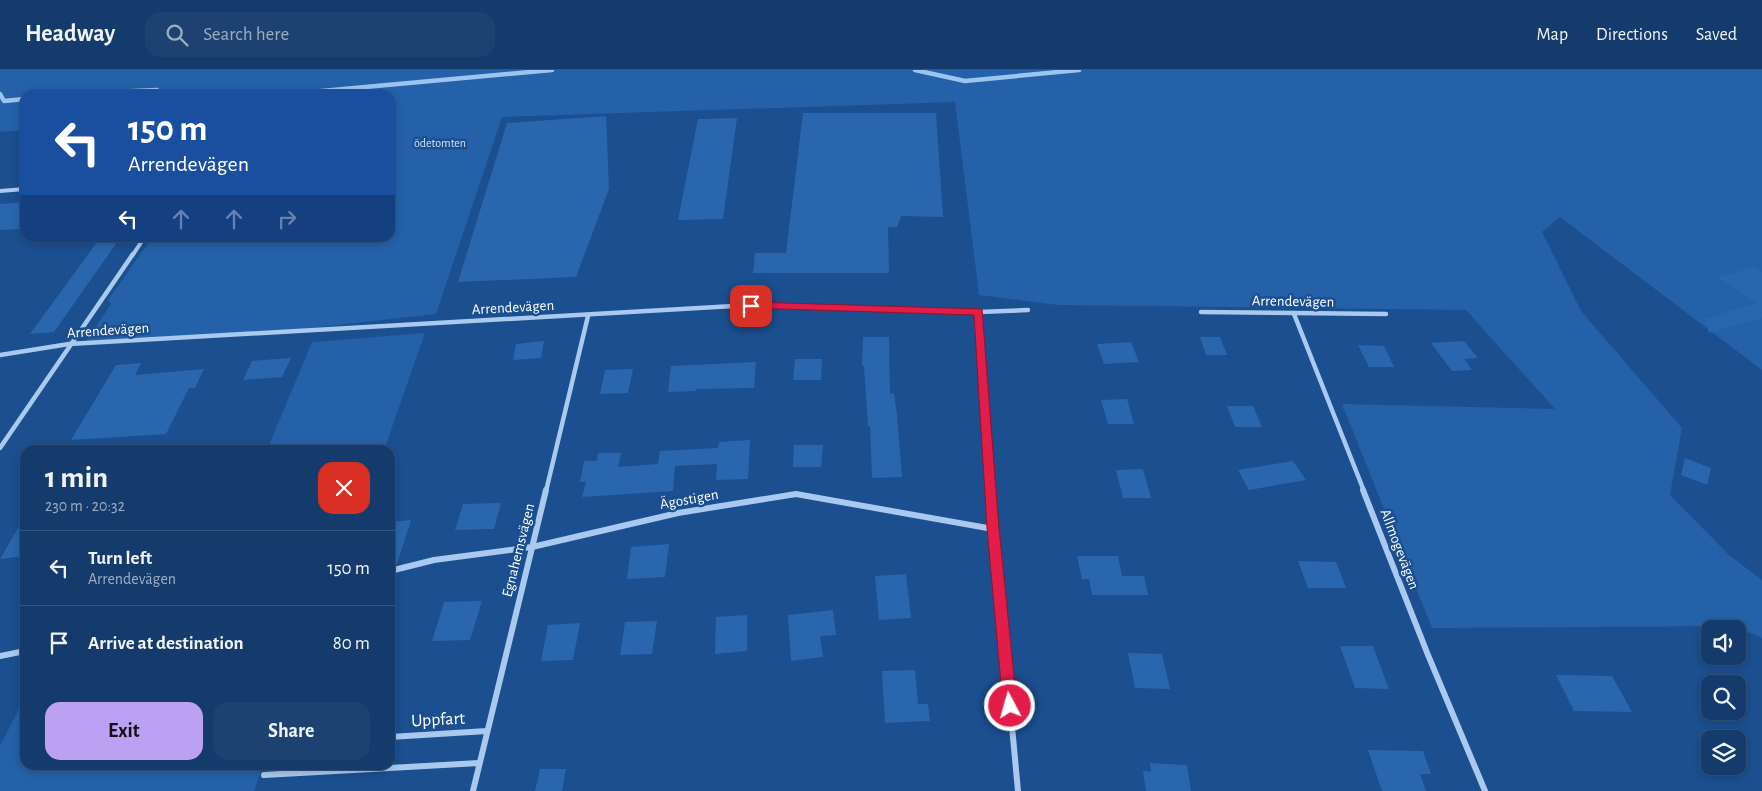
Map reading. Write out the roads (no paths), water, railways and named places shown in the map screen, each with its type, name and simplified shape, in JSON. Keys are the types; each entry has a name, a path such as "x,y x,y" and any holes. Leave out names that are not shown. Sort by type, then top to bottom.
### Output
{"street":[{"path":"0,190 20,189"},
{"path":"0,448 69,344 141,242"},
{"name":"Arrendevägen","path":"0,355 69,344 751,306 979,312 1028,310"},
{"path":"979,312 993,528 1018,791"},
{"name":"Arrendevägen","path":"1201,312 1386,314"},
{"name":"Allmogevägen","path":"1294,314 1428,655 1485,791"},
{"name":"Egnahemsvägen","path":"473,791 588,316"},
{"name":"Ägostigen","path":"395,570 434,560 532,547 678,513 796,494 993,528"},
{"path":"0,656 20,652"},
{"name":"Uppfart","path":"395,737 487,731"},
{"path":"395,768 480,763"},
{"path":"264,775 354,770"}],"waterway":[{"path":"333,90 552,70"},
{"path":"915,70 965,81 1079,70"},
{"path":"0,94 4,101 20,99"}],"park label":[{"name":"ödetomten","path":"440,143"}]}
